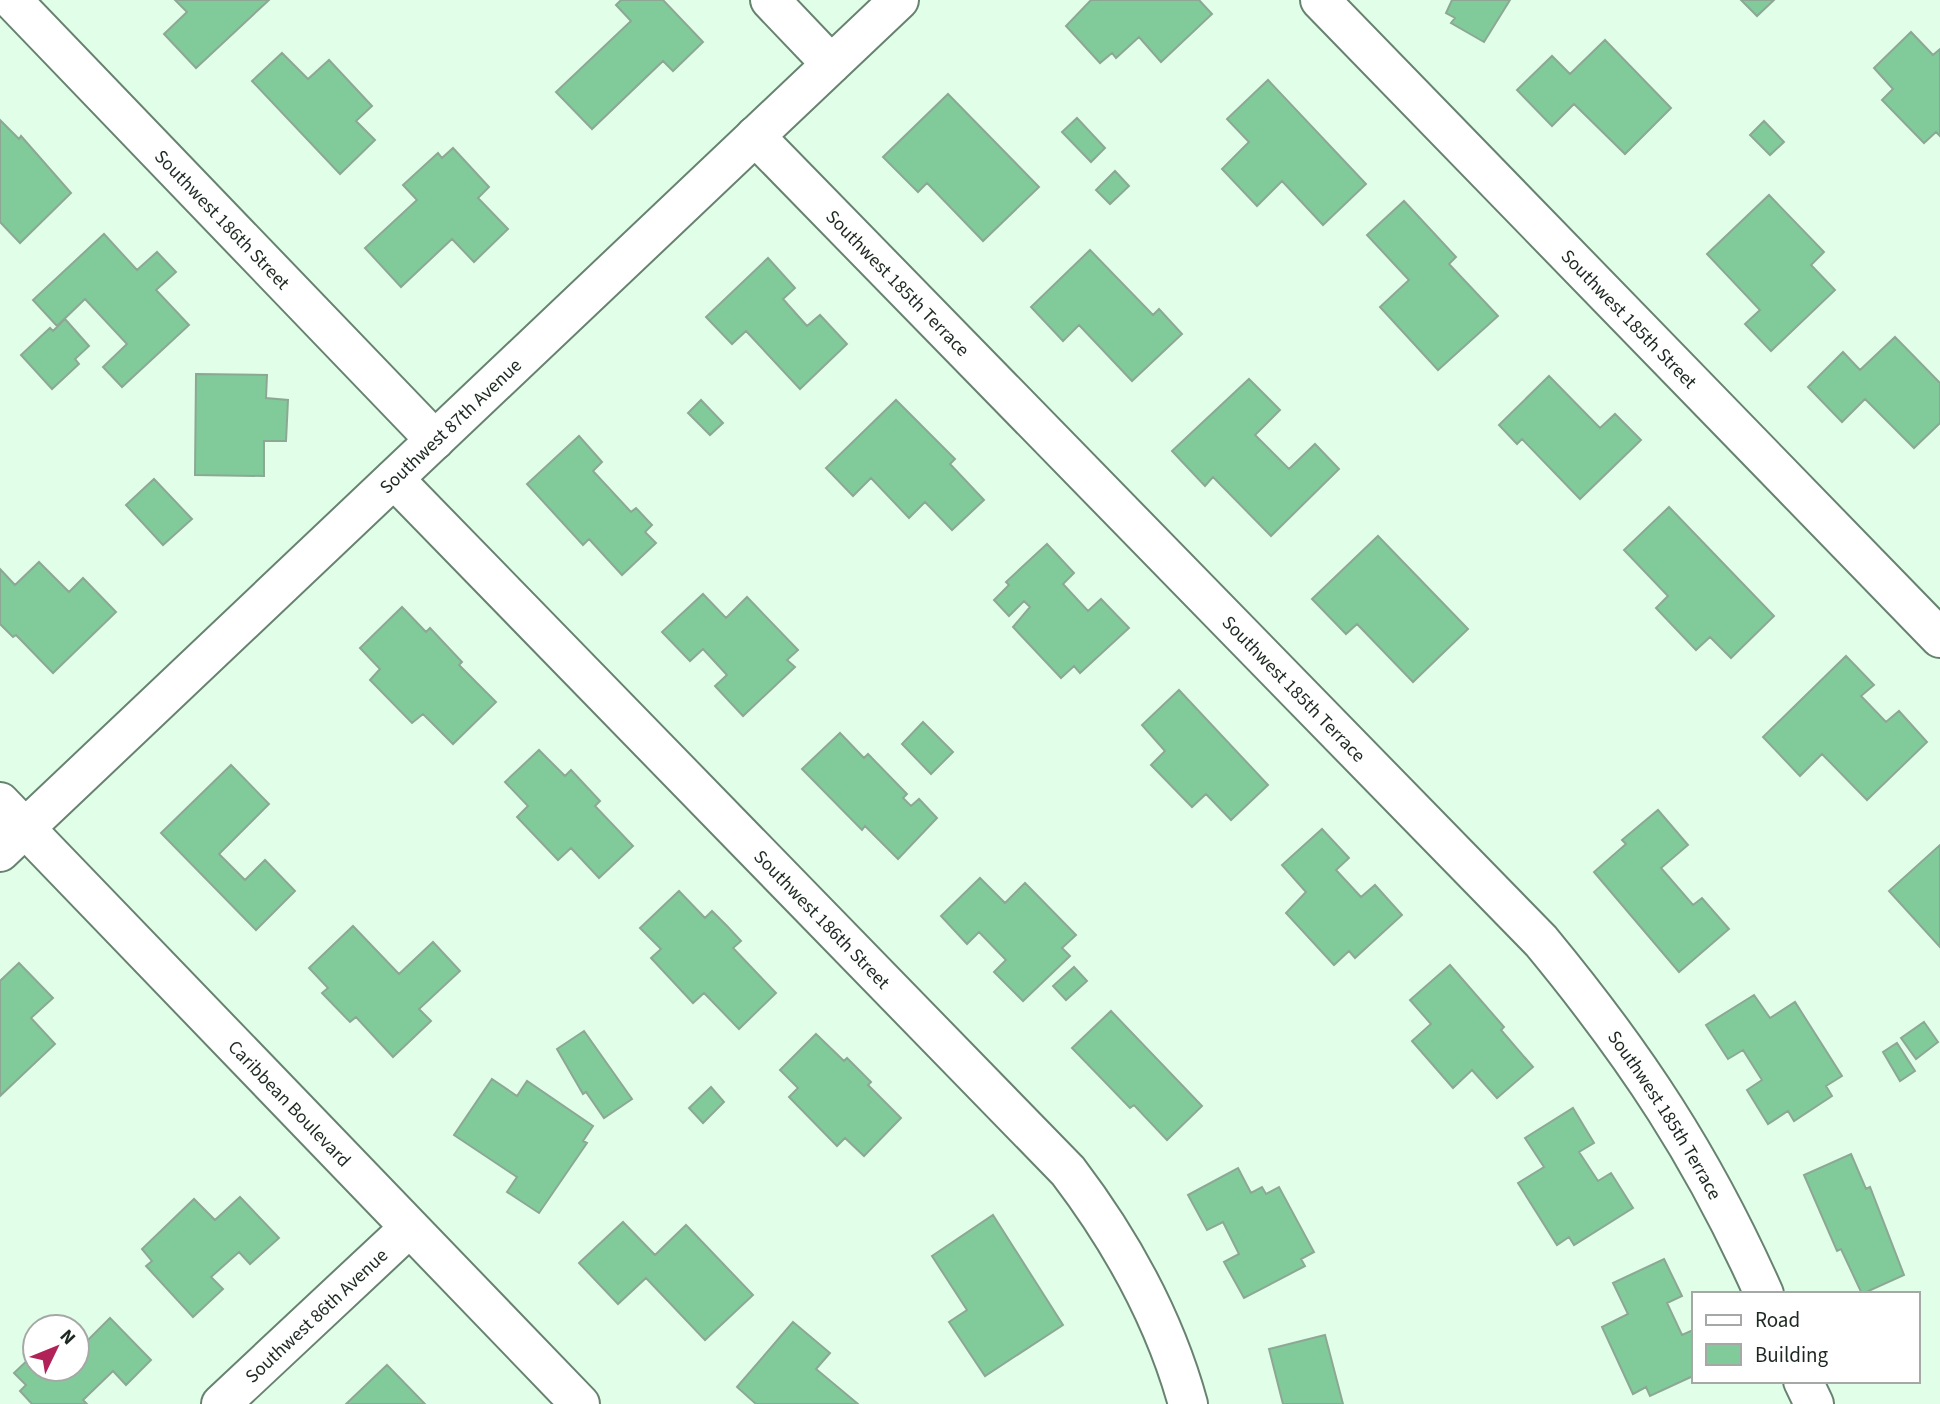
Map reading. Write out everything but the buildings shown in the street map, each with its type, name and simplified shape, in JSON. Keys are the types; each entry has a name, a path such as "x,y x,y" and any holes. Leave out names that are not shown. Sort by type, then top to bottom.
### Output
{"street":[{"name":"Southwest 186th Street","path":"12,0 435,440"},
{"path":"770,0 831,64"},
{"name":"Southwest 87th Avenue","path":"8,827 394,479 899,0"},
{"name":"Southwest 185th Street","path":"1320,0 1940,638"},
{"name":"Southwest 185th Terrace","path":"755,136 1541,941 1619,1038 1683,1132 1718,1195 1764,1292"},
{"name":"Southwest 186th Street","path":"394,479 1054,1155 1091,1201 1135,1271 1172,1354 1188,1404"},
{"name":"Caribbean Boulevard","path":"8,827 409,1228 580,1404"},
{"name":"Southwest 86th Avenue","path":"221,1404 409,1228"},
{"path":"1805,1383 1814,1404"}]}
